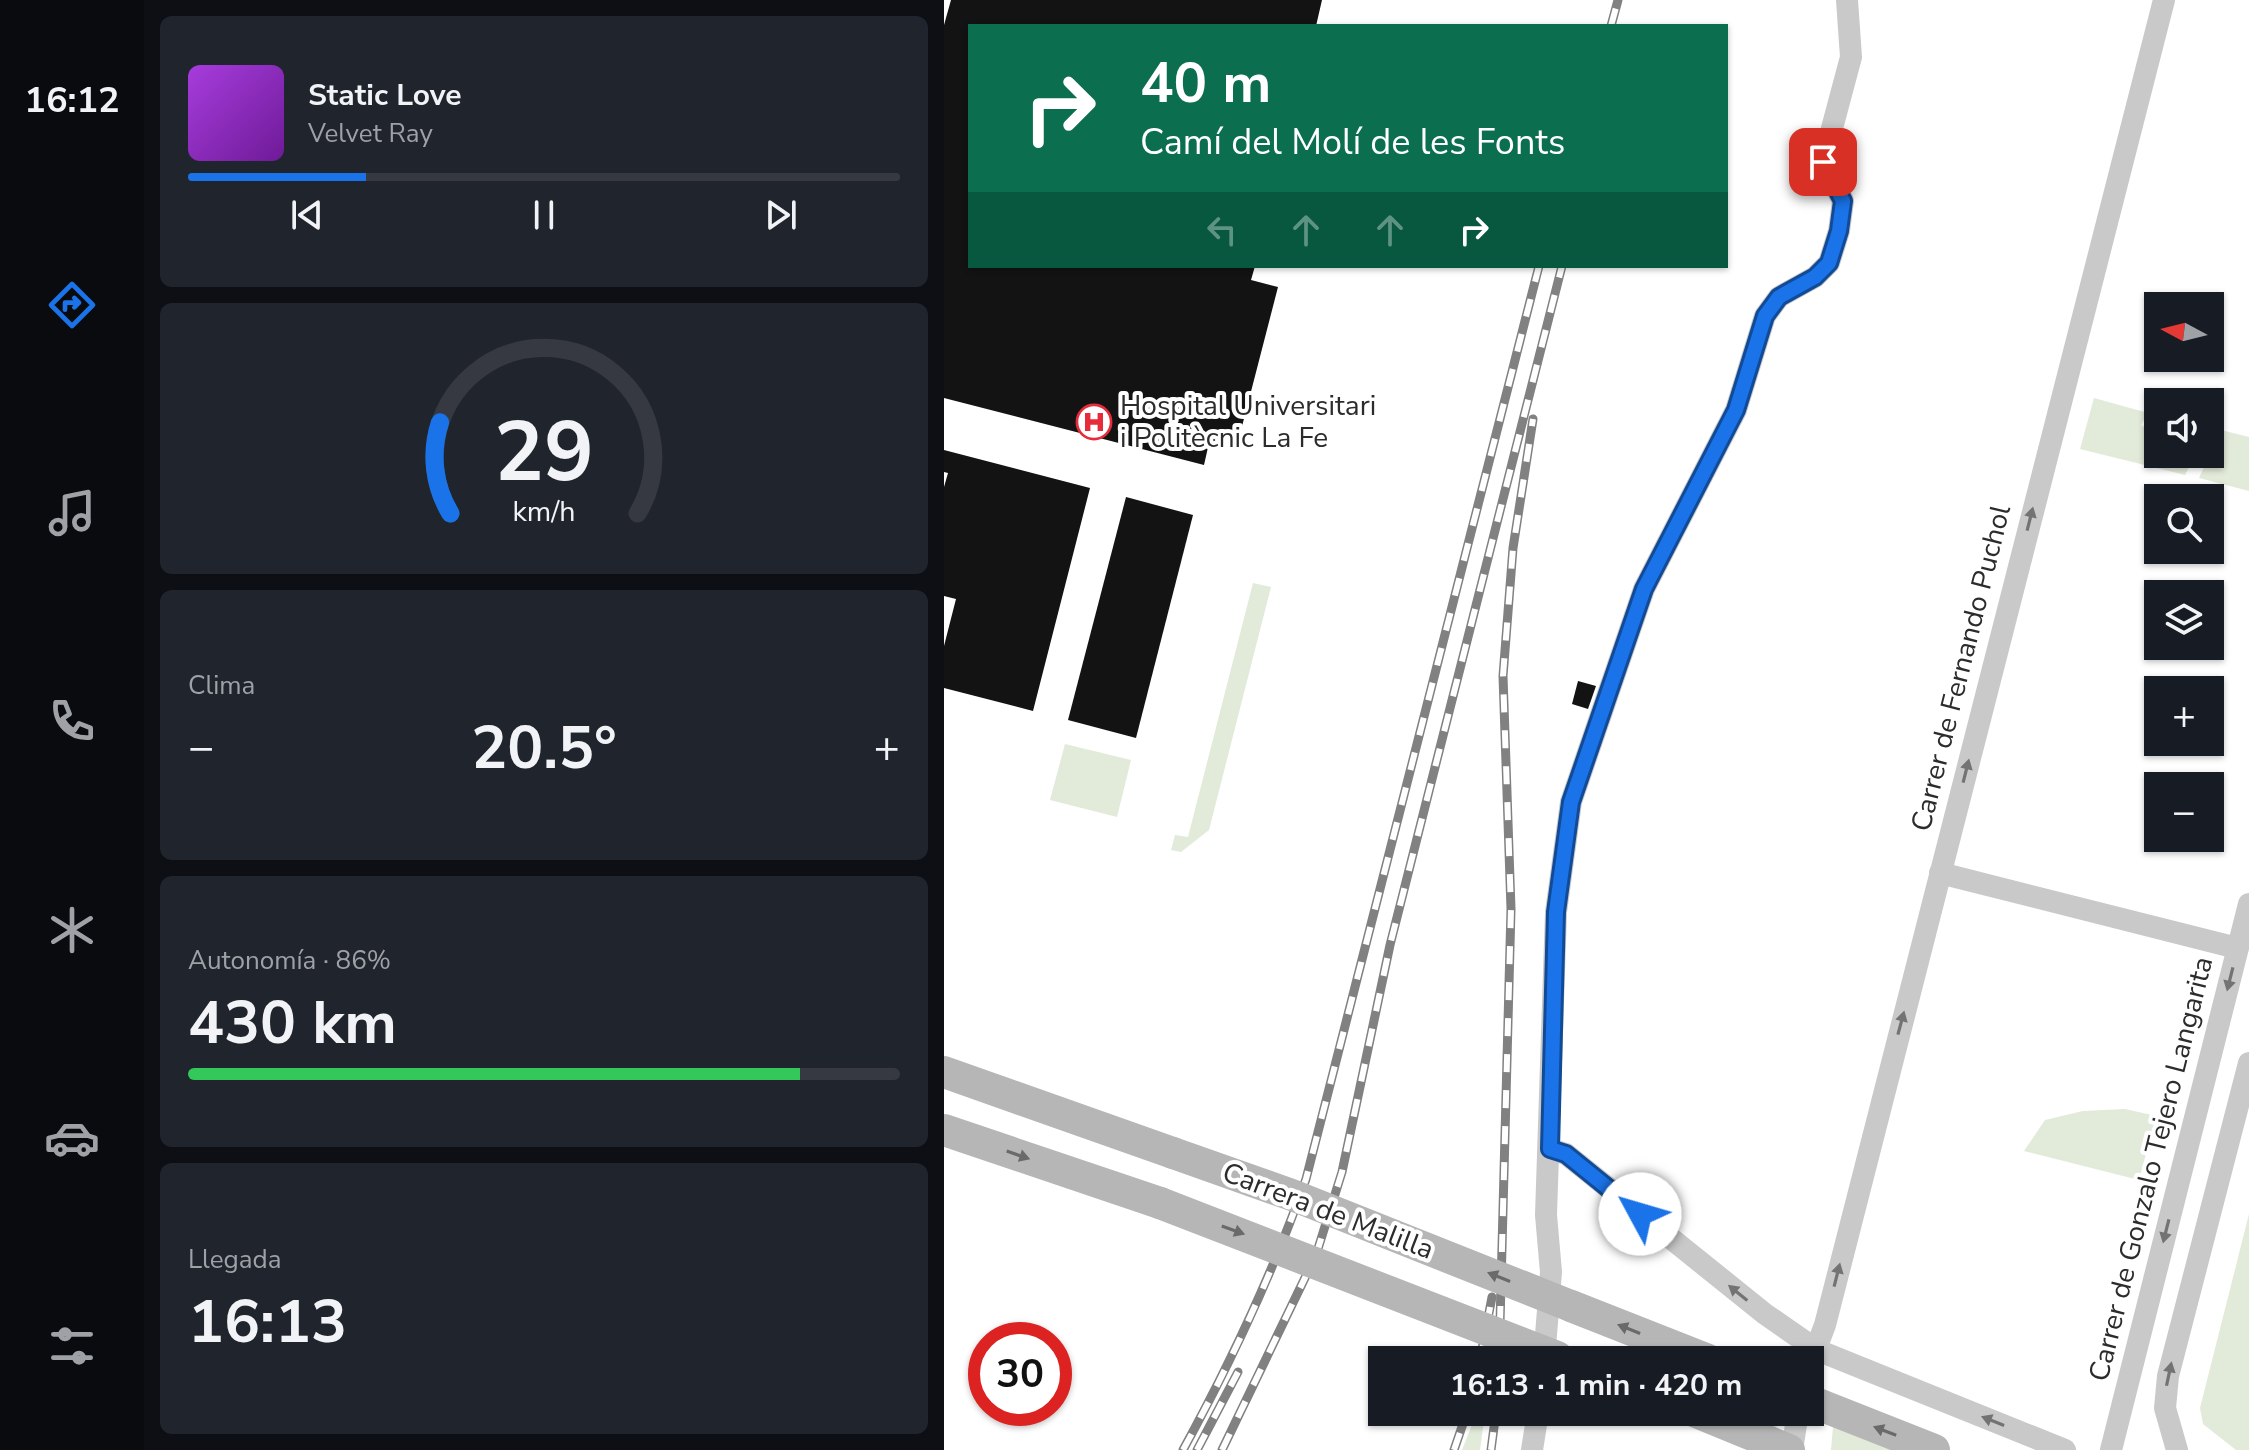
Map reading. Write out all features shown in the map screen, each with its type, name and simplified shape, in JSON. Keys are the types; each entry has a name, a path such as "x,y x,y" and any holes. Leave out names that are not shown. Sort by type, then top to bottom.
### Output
{"street":[{"path":"1555,1346 1546,1215 1556,912 1571,802 1644,589 1736,410 1765,316 1779,297 1815,277 1829,263 1843,201 1823,162 1851,57 1847,0"},
{"name":"Carrer de Fernando Puchol","path":"1817,1346 2164,0"},
{"path":"1940,873 2237,948"},
{"name":"Carrer de Gonzalo Tejero Langarita","path":"2111,1450 2249,904"},
{"path":"2177,1450 2165,1408 2168,1376 2249,1063"},
{"name":"Carrera de Malilla","path":"944,1072 1292,1195 1672,1346"},
{"name":"Carrera de Malilla","path":"944,1130 1160,1203 1523,1346"},
{"path":"1550,1149 1566,1154 1801,1346"},
{"path":"1824,1361 2065,1450"},
{"path":"1824,1406 1934,1450"},
{"path":"1532,1450 1536,1426"},
{"path":"1729,1426 1785,1448 1793,1426"}],"green space":[{"path":"2094,398 2144,412 2141,425 2144,427 2144,465 2080,449"},
{"path":"2224,431 2249,437 2249,491 2199,478 2204,468 2224,468"},
{"path":"2157,468 2189,468 2185,475"},
{"path":"1253,583 1271,587 1209,830 1181,852 1171,850 1175,835 1188,837"},
{"path":"1065,744 1131,760 1117,817 1050,800"},
{"path":"2125,1109 2156,1116 2139,1180 2024,1151 2045,1120 2083,1111"},
{"path":"2249,1214 2249,1450 2236,1450 2203,1424 2200,1408"},
{"path":"1471,1426 1483,1426 1480,1450 1462,1450"},
{"path":"1833,1427 1893,1450 1831,1450"}],"building":[{"path":"951,0 1322,0 1316,24 968,24 968,268 1254,268 1251,280 1278,287 1239,438 1225,434 1222,447 1209,443 1204,465 944,398 944,25"},
{"path":"944,450 1090,488 1033,711 944,688 944,646 956,599 944,596 944,487 948,473 944,472"},
{"path":"1126,497 1193,515 1136,738 1068,720"},
{"path":"1578,681 1596,686 1588,709 1572,704"}],"railway":[{"path":"1612,24 1618,0"},
{"path":"1183,1450 1250,1317 1306,1179 1538,268"},
{"path":"1222,1450 1316,1255 1342,1172 1390,945 1561,268"},
{"path":"1499,1346 1511,909 1503,676 1513,548 1533,419"},
{"path":"1483,1346 1492,1297"},
{"path":"1197,1450 1238,1372"},
{"path":"1454,1450 1462,1426"},
{"path":"1491,1450 1494,1426"}],"place":[{"name":"Hospital Universitari i Politècnic La Fe","path":"1094,422"}],"route":[{"path":"1640,1214 1566,1154 1550,1149 1551,1024 1561,859 1571,802 1644,589 1736,410 1765,316 1779,297 1815,277 1829,263 1839,231 1843,201 1835,180 1823,162"}]}
